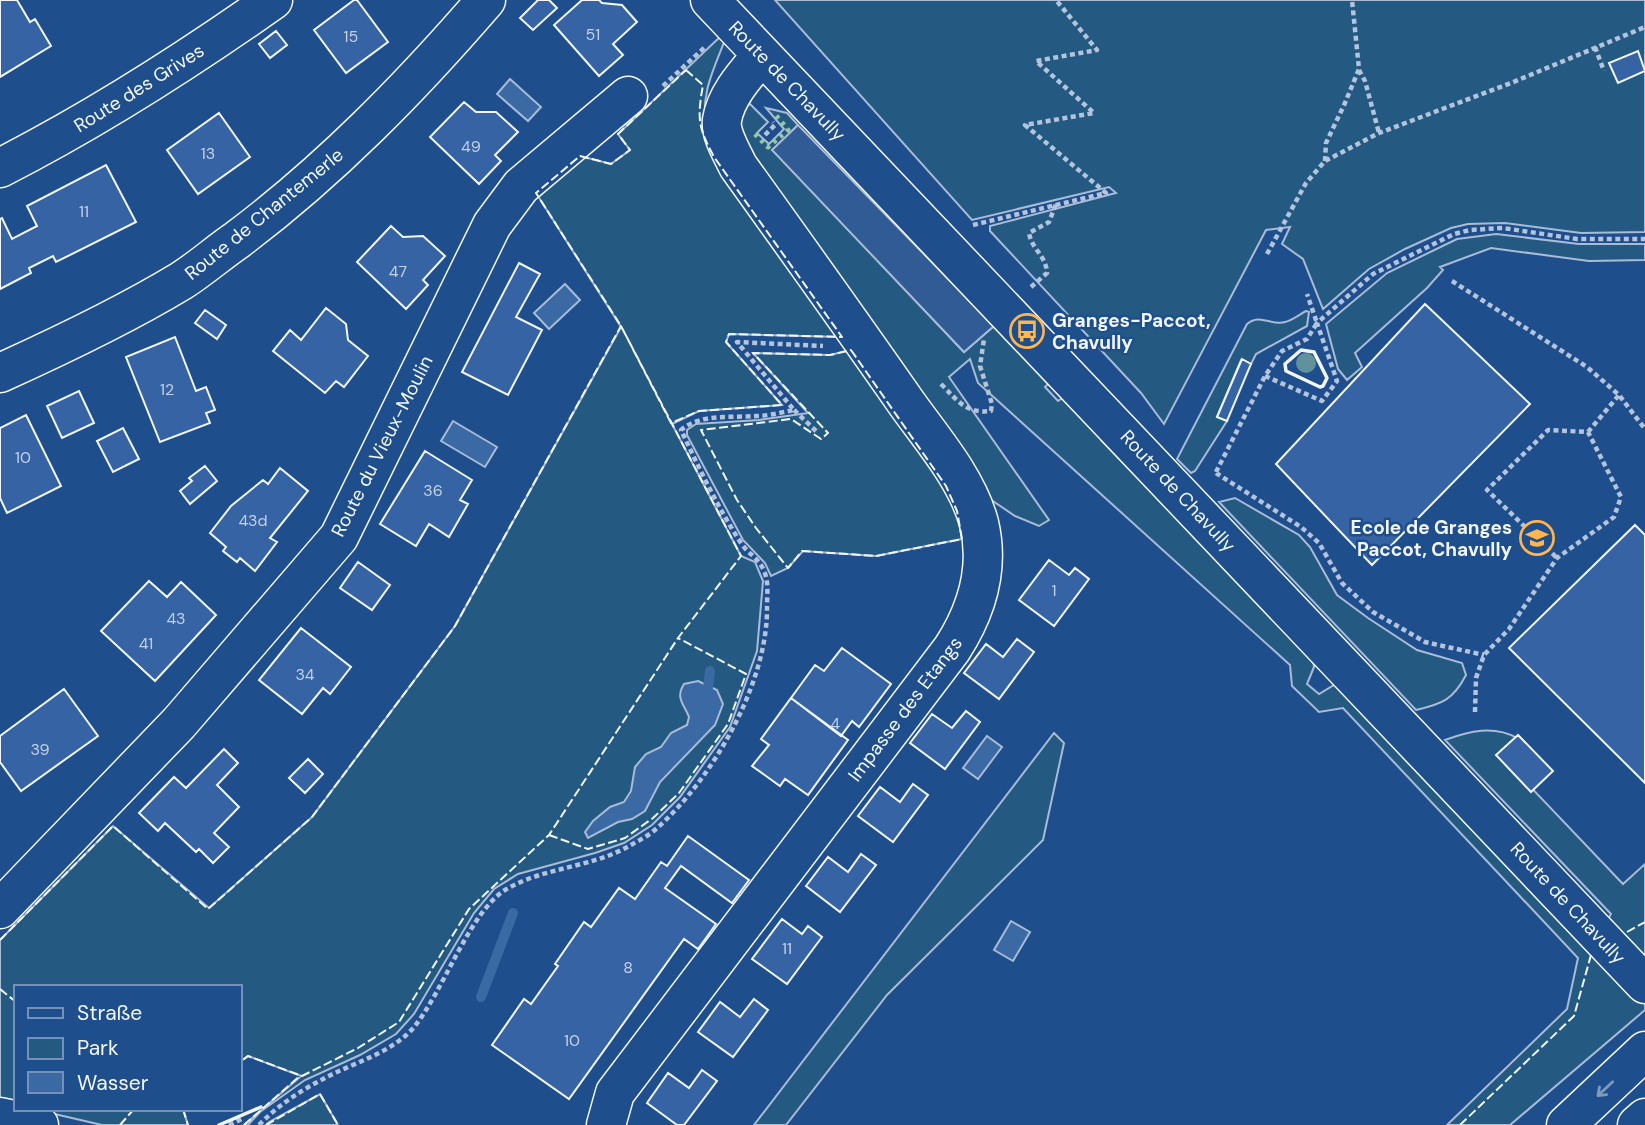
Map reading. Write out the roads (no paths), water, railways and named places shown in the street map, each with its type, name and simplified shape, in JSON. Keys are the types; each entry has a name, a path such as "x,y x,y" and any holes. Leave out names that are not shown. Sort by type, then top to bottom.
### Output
{"main road":[{"name":"Route des Grives","path":"0,168 81,125 194,55 273,0"},
{"name":"Route de Chantemerle","path":"0,373 87,334 183,280 267,218 342,154 439,55 486,0"},
{"name":"Route de Chavully","path":"721,11 1645,984"},
{"name":"Impasse des Etangs","path":"606,1125 615,1093 968,624 978,597 984,558 978,523 966,491 738,166 727,144 721,121 734,89 762,55"},
{"name":"Route du Vieux-Moulin","path":"0,909 179,723 338,537 492,225 521,186 628,96"},
{"path":"1566,1125 1645,1051"},
{"path":"0,1117 39,1125"},
{"path":"1637,1125 1645,1118"}],"water":[{"path":"510,79 541,107 528,121 497,94"},
{"path":"565,284 580,300 549,329 534,313"},
{"path":"453,421 497,447 485,467 441,441"},
{"path":"698,681 717,690 723,704 715,725 660,782 645,811 588,838 585,832 593,821 610,807 624,802 631,791 635,767 646,754 661,747 671,733 687,725 689,717 681,701 681,689 684,684"},
{"path":"987,736 1002,747 978,779 963,768"},
{"path":"1011,921 1030,932 1013,961 994,950"}],"waterway":[{"path":"707,696 710,671"},
{"path":"481,997 513,913"}],"place":[{"name":"Granges-Paccot, Chavully","path":"1027,331"},
{"name":"Ecole de Granges Paccot, Chavully","path":"1537,538"}]}
